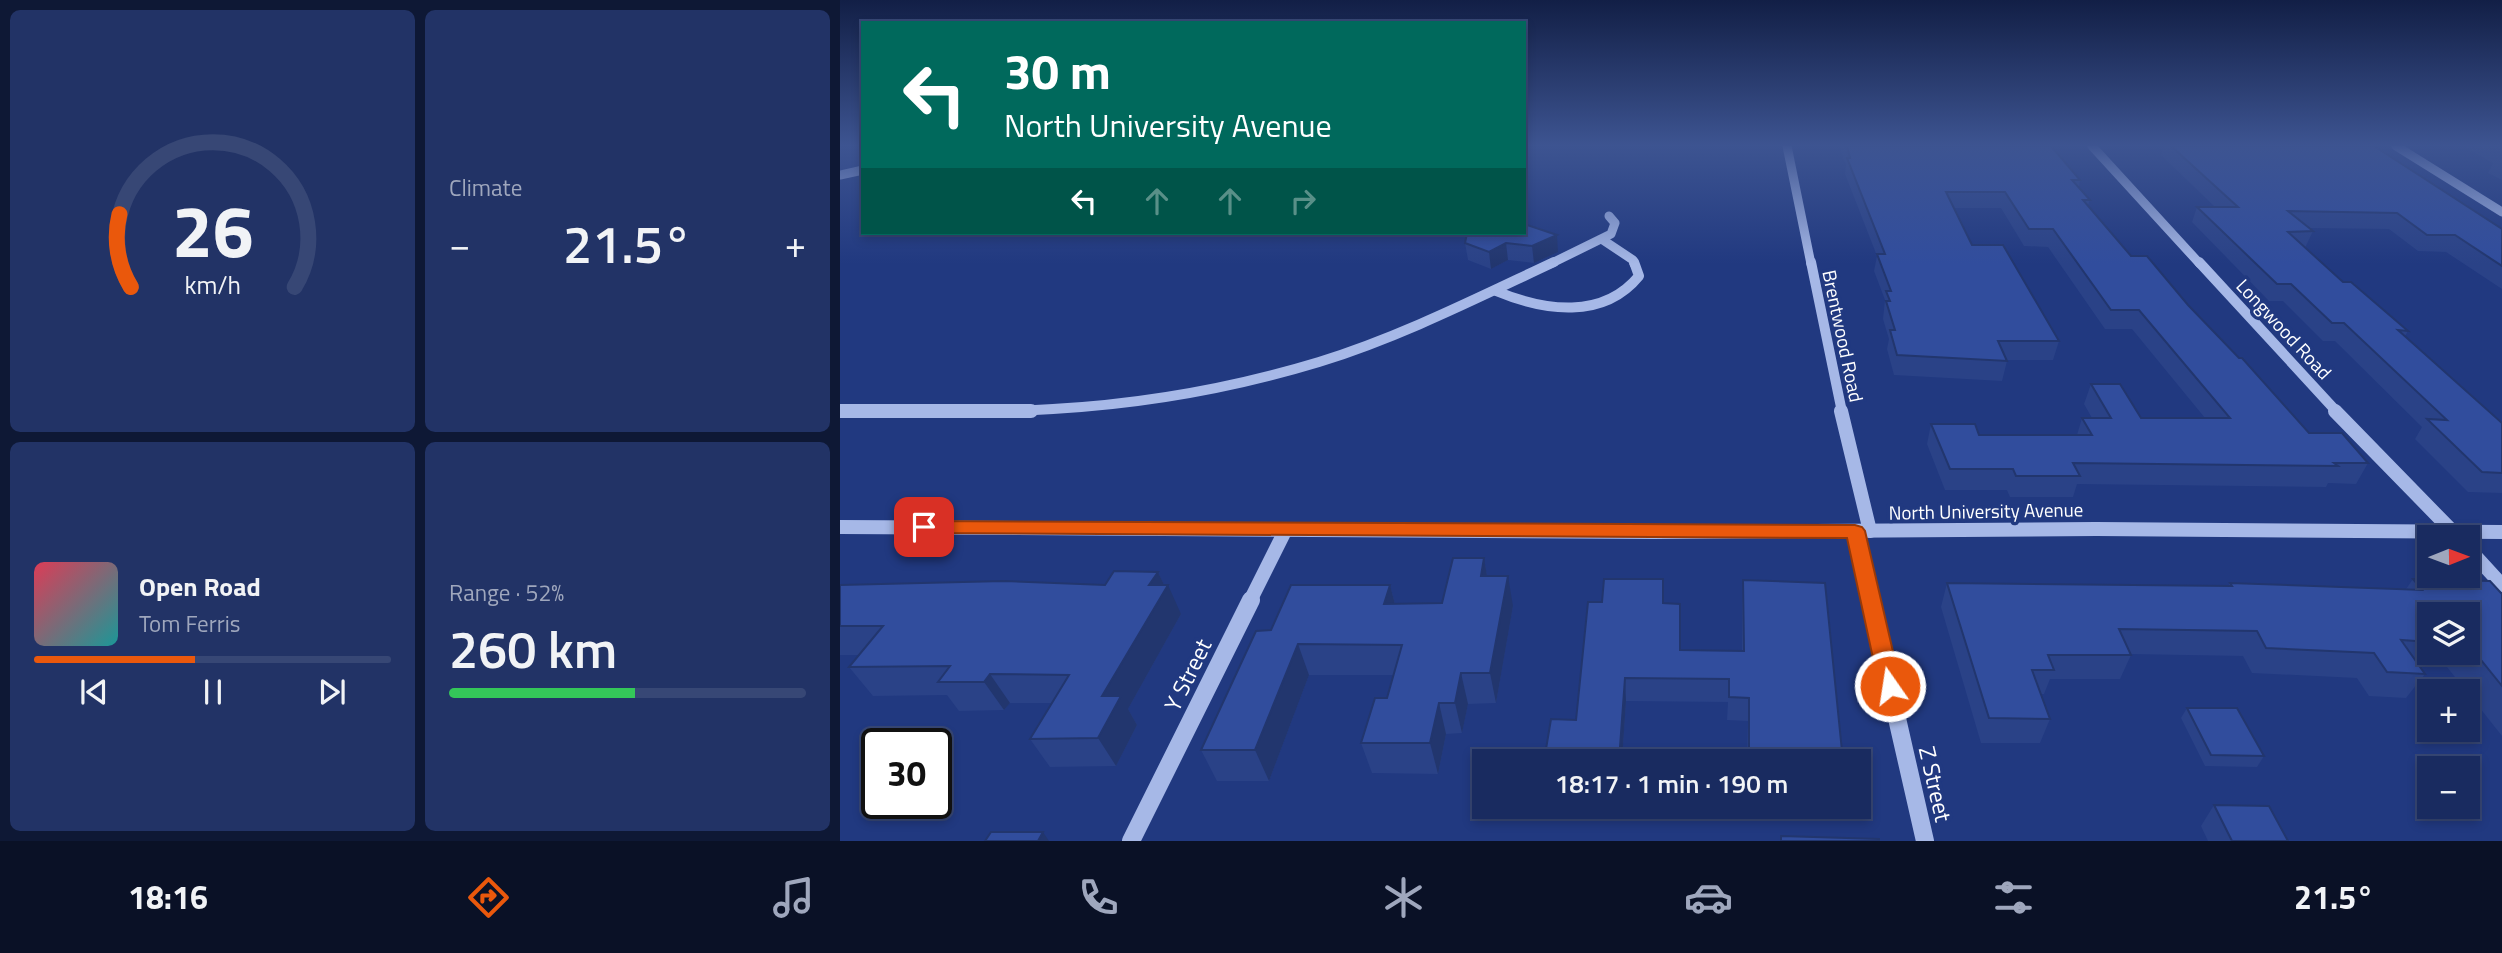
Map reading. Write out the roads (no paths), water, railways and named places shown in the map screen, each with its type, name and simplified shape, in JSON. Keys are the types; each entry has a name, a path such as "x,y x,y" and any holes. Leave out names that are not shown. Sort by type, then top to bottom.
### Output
{"street":[{"name":"Brentwood Road","path":"1795,185 1863,531"},
{"name":"Longwood Road","path":"2128,185 2329,404 2446,525"},
{"path":"2459,185 2502,212"},
{"path":"840,411 1081,407 1229,385 1323,361 1391,336 1496,291 1603,240 1614,229 1615,223 1609,216"},
{"path":"1496,291 1525,304 1553,308 1585,307 1616,298 1629,290 1639,276 1633,260 1603,240"},
{"name":"North University Avenue","path":"840,527 1863,531 2110,529 2417,533"},
{"name":"Y Street","path":"1131,841 1286,529"},
{"name":"Z Street","path":"1863,531 1925,841"},
{"name":"North University Avenue","path":"2480,533 2502,532"},
{"path":"2480,561 2502,584"}]}
